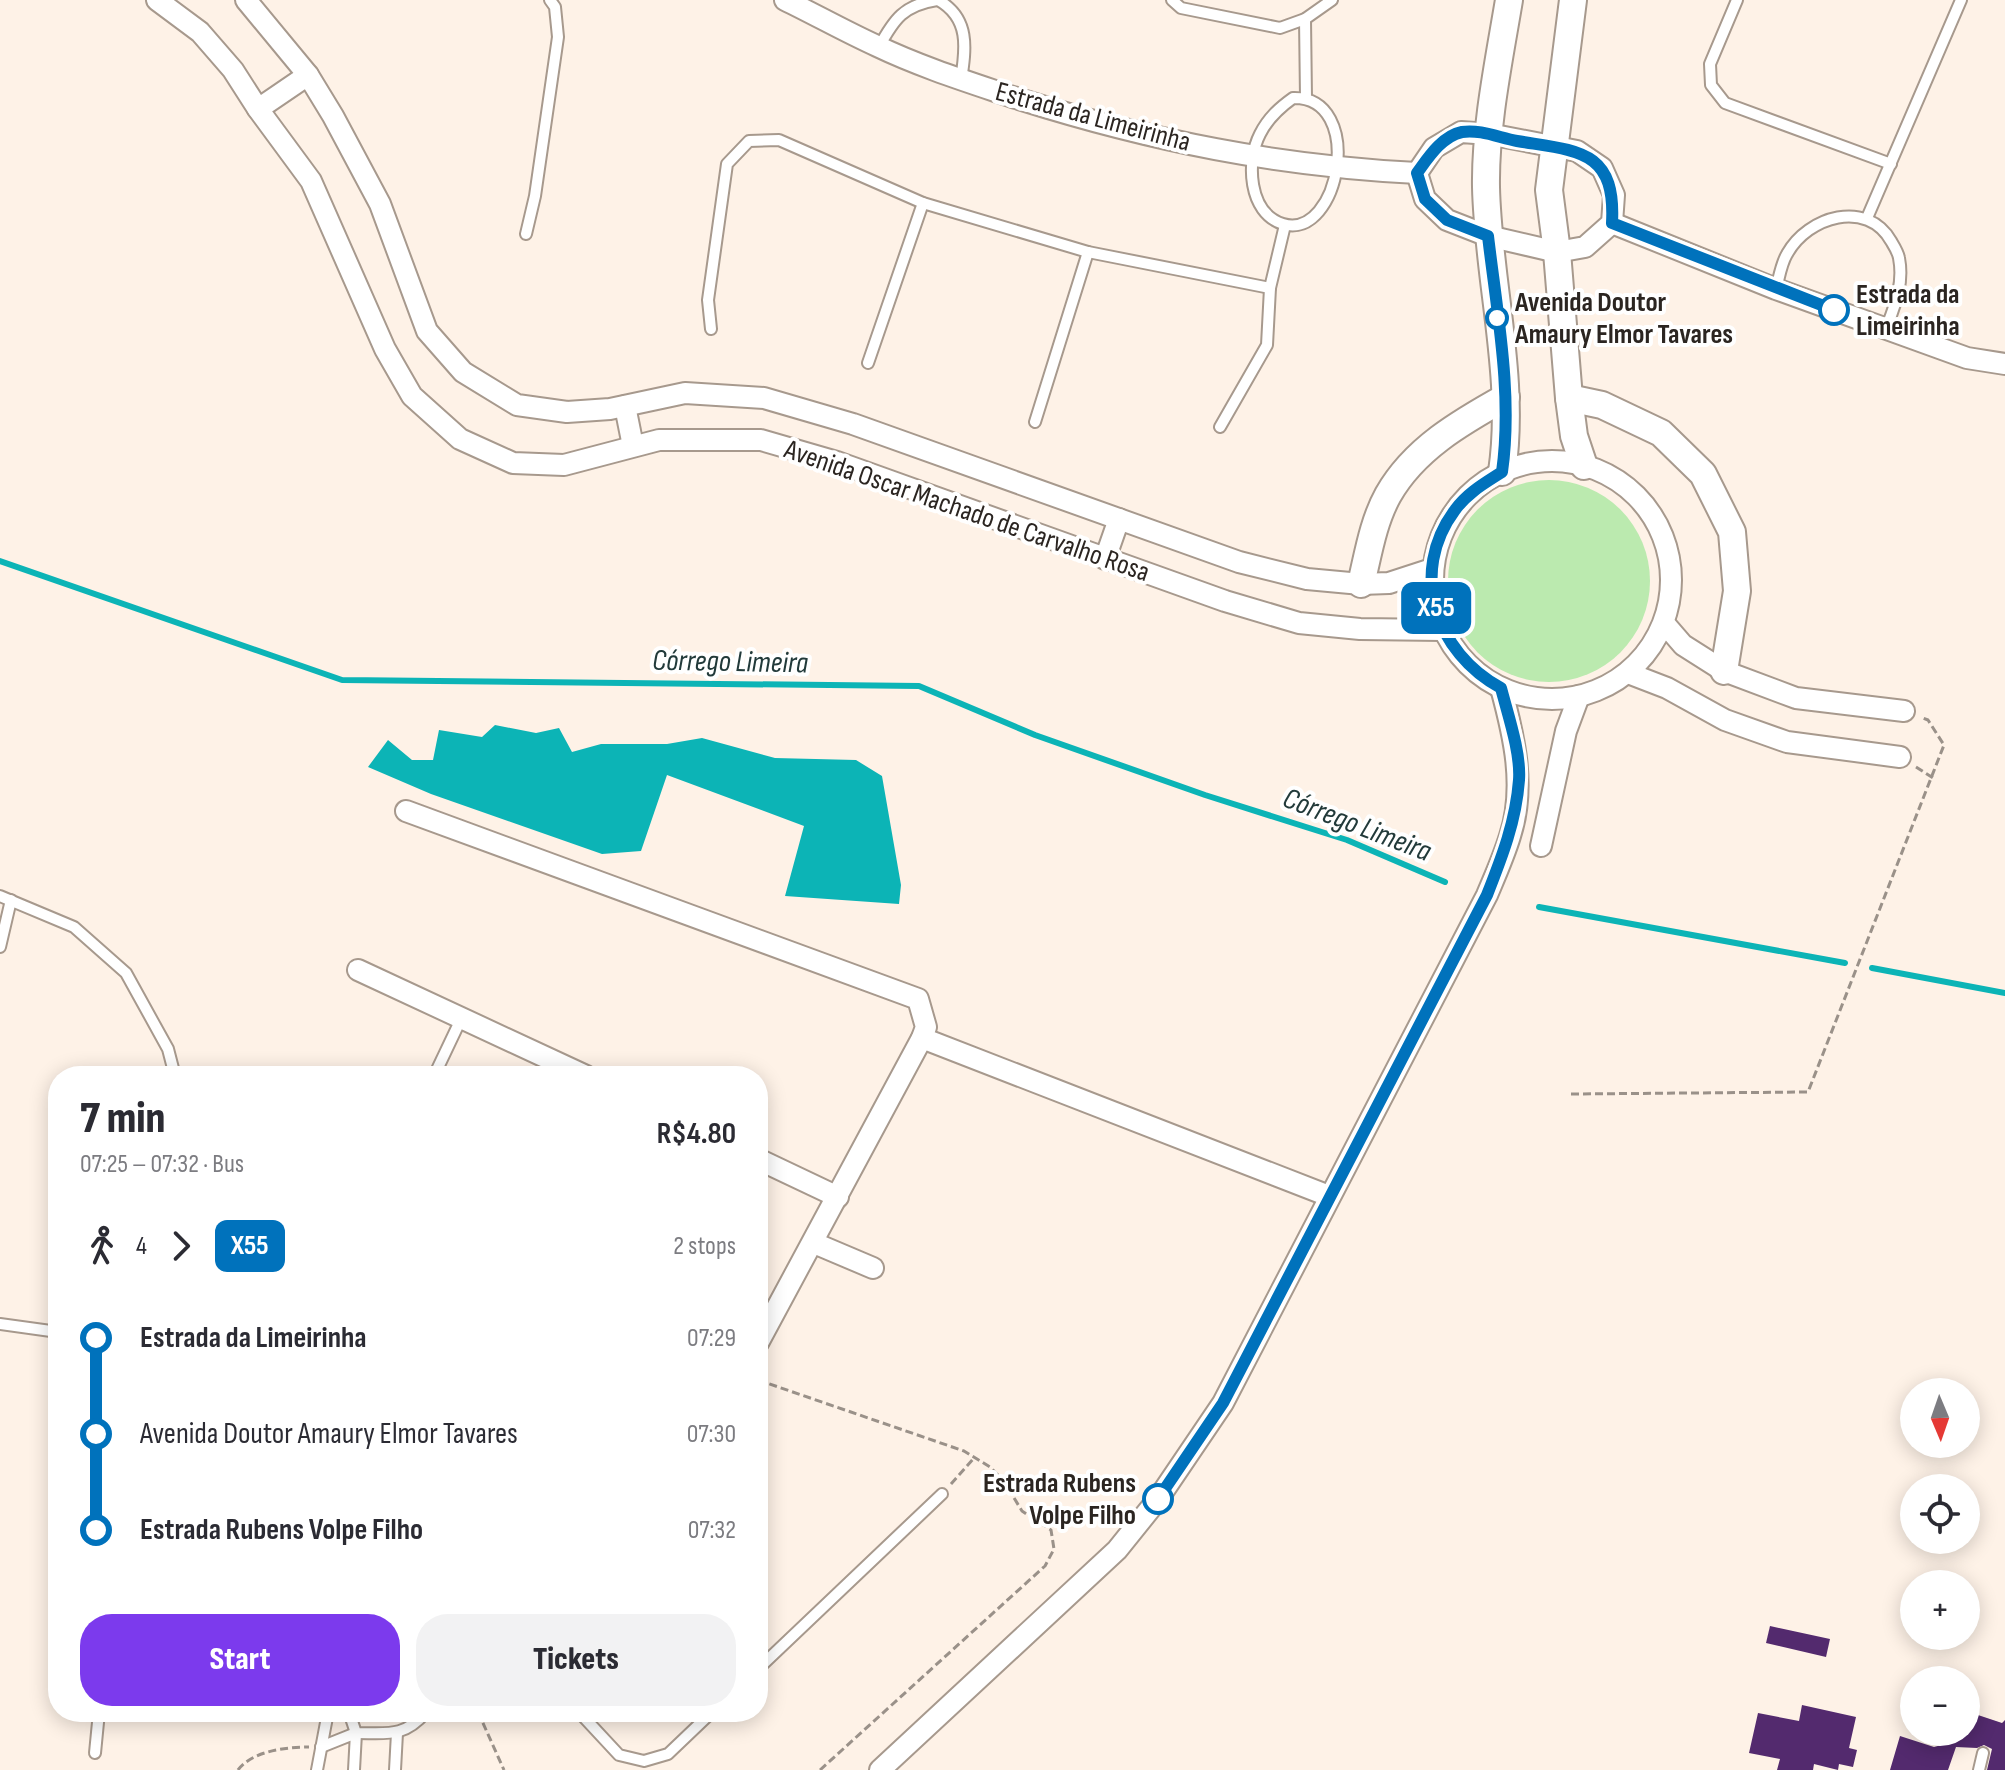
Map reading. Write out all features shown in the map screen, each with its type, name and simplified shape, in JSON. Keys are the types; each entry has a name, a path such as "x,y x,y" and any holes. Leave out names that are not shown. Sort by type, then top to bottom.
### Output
{"street":[{"name":"Avenida Oscar Machado de Carvalho Rosa","path":"157,0 200,32 233,70 311,181 385,349 412,396 460,439 513,463 564,465 659,440 761,440 837,462 1225,601 1299,623 1360,629 1442,630"},
{"name":"Avenida Oscar Machado de Carvalho Rosa","path":"246,0 308,75 380,204 427,331 463,372 517,405 567,412 625,406 685,393 764,398 853,424 1239,562 1307,579 1361,584 1389,583 1432,569"},
{"name":"Estrada da Limeirinha","path":"785,0 879,47 961,80 1094,122 1251,157 1337,169 1417,173"},
{"path":"1502,472 1507,439 1506,397 1488,236 1486,184 1489,134 1509,0"},
{"path":"1573,0 1549,190 1569,398 1574,436 1584,466"},
{"path":"258,109 308,75"},
{"path":"1461,132 1489,134 1553,147 1577,151 1602,168 1614,195 1612,223 1585,247 1557,252 1488,236 1447,220 1425,199 1417,173 1434,148 1461,132"},
{"path":"1612,223 1886,329 1967,358 2005,364"},
{"path":"1361,584 1370,545 1388,496 1422,452 1465,420 1506,397"},
{"path":"1569,398 1602,405 1661,433 1703,474 1732,532 1737,591 1724,671"},
{"path":"625,406 633,446"},
{"path":"1532,462 1564,462 1584,466 1622,483 1645,505 1661,531 1670,561 1671,592 1664,623 1649,650 1628,673 1601,689 1579,696 1540,699 1501,688 1481,677 1459,656 1442,630 1433,600 1432,569 1439,538 1454,511 1476,488 1502,472 1532,462"},
{"path":"1105,559 1119,519"},
{"path":"1664,623 1683,645 1724,671 1796,698 1904,711"},
{"path":"1628,673 1667,688 1725,720 1787,742 1900,757"},
{"path":"880,1770 1117,1550 1158,1499 1223,1403 1487,895 1511,834 1519,777 1501,688"},
{"path":"1541,846 1566,731 1579,696"},
{"path":"406,811 918,999 926,1027 922,1038 768,1325"},
{"path":"358,970 565,1066"},
{"path":"922,1038 1329,1196"},
{"path":"768,1164 838,1197"},
{"path":"814,1243 873,1268"}],"lane":[{"path":"526,234 535,196 558,37 555,7 550,0"},
{"path":"879,47 900,14 920,2 937,0 949,6 961,25 966,48 961,80"},
{"path":"1172,0 1181,8 1280,28 1305,19 1332,0"},
{"path":"1737,0 1710,64 1711,85 1725,103 1891,164"},
{"path":"1867,218 1961,0"},
{"path":"1305,19 1306,98"},
{"path":"1293,98 1306,98 1323,108 1335,127 1337,169 1326,204 1308,220 1285,225 1267,216 1255,197 1251,157 1260,134 1274,112 1293,98"},
{"path":"711,329 708,300 727,164 749,141 779,140 923,203 1088,252 1270,288"},
{"path":"868,363 923,203"},
{"path":"1776,289 1787,254 1810,228 1842,215 1867,218 1884,229 1899,256 1900,291 1886,329"},
{"path":"1220,427 1267,345 1270,288 1285,225"},
{"path":"1035,422 1088,252"},
{"path":"0,947 6,898 74,927 126,973 168,1049 172,1066"},
{"path":"439,1066 462,1017"},
{"path":"0,1324 48,1331"},
{"path":"768,1659 942,1494"},
{"path":"95,1753 98,1722"},
{"path":"317,1770 326,1722"},
{"path":"352,1722 356,1733 354,1770"},
{"path":"321,1747 356,1733 397,1733 418,1722"},
{"path":"588,1722 619,1755 644,1761 668,1754 702,1722"},
{"path":"395,1770 397,1733"},
{"path":"1979,1770 1983,1753"}],"path":[{"path":"1571,1094 1808,1092 1944,745 1928,720 1904,711"},
{"path":"768,1384 975,1457 1003,1480 1022,1511 1051,1530 1054,1549 1045,1566 820,1770"},
{"path":"942,1494 975,1457"},
{"path":"482,1722 504,1770"},
{"path":"238,1770 242,1764 264,1753 294,1747 321,1747"}],"green space":[{"path":"1549,480 1588,487 1621,509 1643,542 1650,581 1643,620 1621,653 1588,675 1549,682 1510,675 1477,653 1455,620 1448,581 1455,542 1477,509 1510,487"}],"water":[{"path":"495,725 536,733 559,728 572,752 601,744 667,744 702,738 775,758 856,760 882,776 901,885 899,904 785,896 804,826 667,775 641,851 602,854 431,794 368,767 388,740 412,760 433,760 439,730 482,737"}],"building":[{"path":"1770,1626 1830,1639 1826,1657 1766,1643"},
{"path":"1802,1705 1856,1717 1849,1748 1857,1750 1853,1767 1839,1764 1838,1770 1814,1764 1813,1770 1777,1770 1780,1759 1749,1753 1758,1713 1799,1721"},
{"path":"1980,1716 2002,1723 2005,1720 2005,1770 1987,1770 1992,1749 1984,1745 1977,1748 1956,1747 1948,1770 1890,1770 1900,1736 1900,1746 1980,1746"}],"waterway":[{"name":"Córrego Limeira","path":"0,561 342,680 919,686 1035,735 1205,795 1347,840 1445,882"},
{"name":"Córrego Limeira","path":"1539,907 1845,963"},
{"name":"Córrego Limeira","path":"1872,968 2005,993"}],"bus line":[{"name":"X55","path":"1158,1499 1223,1403 1487,895 1511,834 1519,777 1501,688 1481,677 1459,656 1442,630 1433,600 1432,569 1439,538 1454,511 1476,488 1502,472 1507,439 1506,397 1488,236 1447,220 1425,199 1417,173 1434,148 1461,132 1489,134 1577,151 1602,168 1614,195 1612,223 1834,310"}],"place":[{"name":"Estrada da Limeirinha","path":"1834,310"},
{"name":"Avenida Doutor Amaury Elmor Tavares","path":"1497,318"},
{"name":"Estrada Rubens Volpe Filho","path":"1158,1499"}]}
